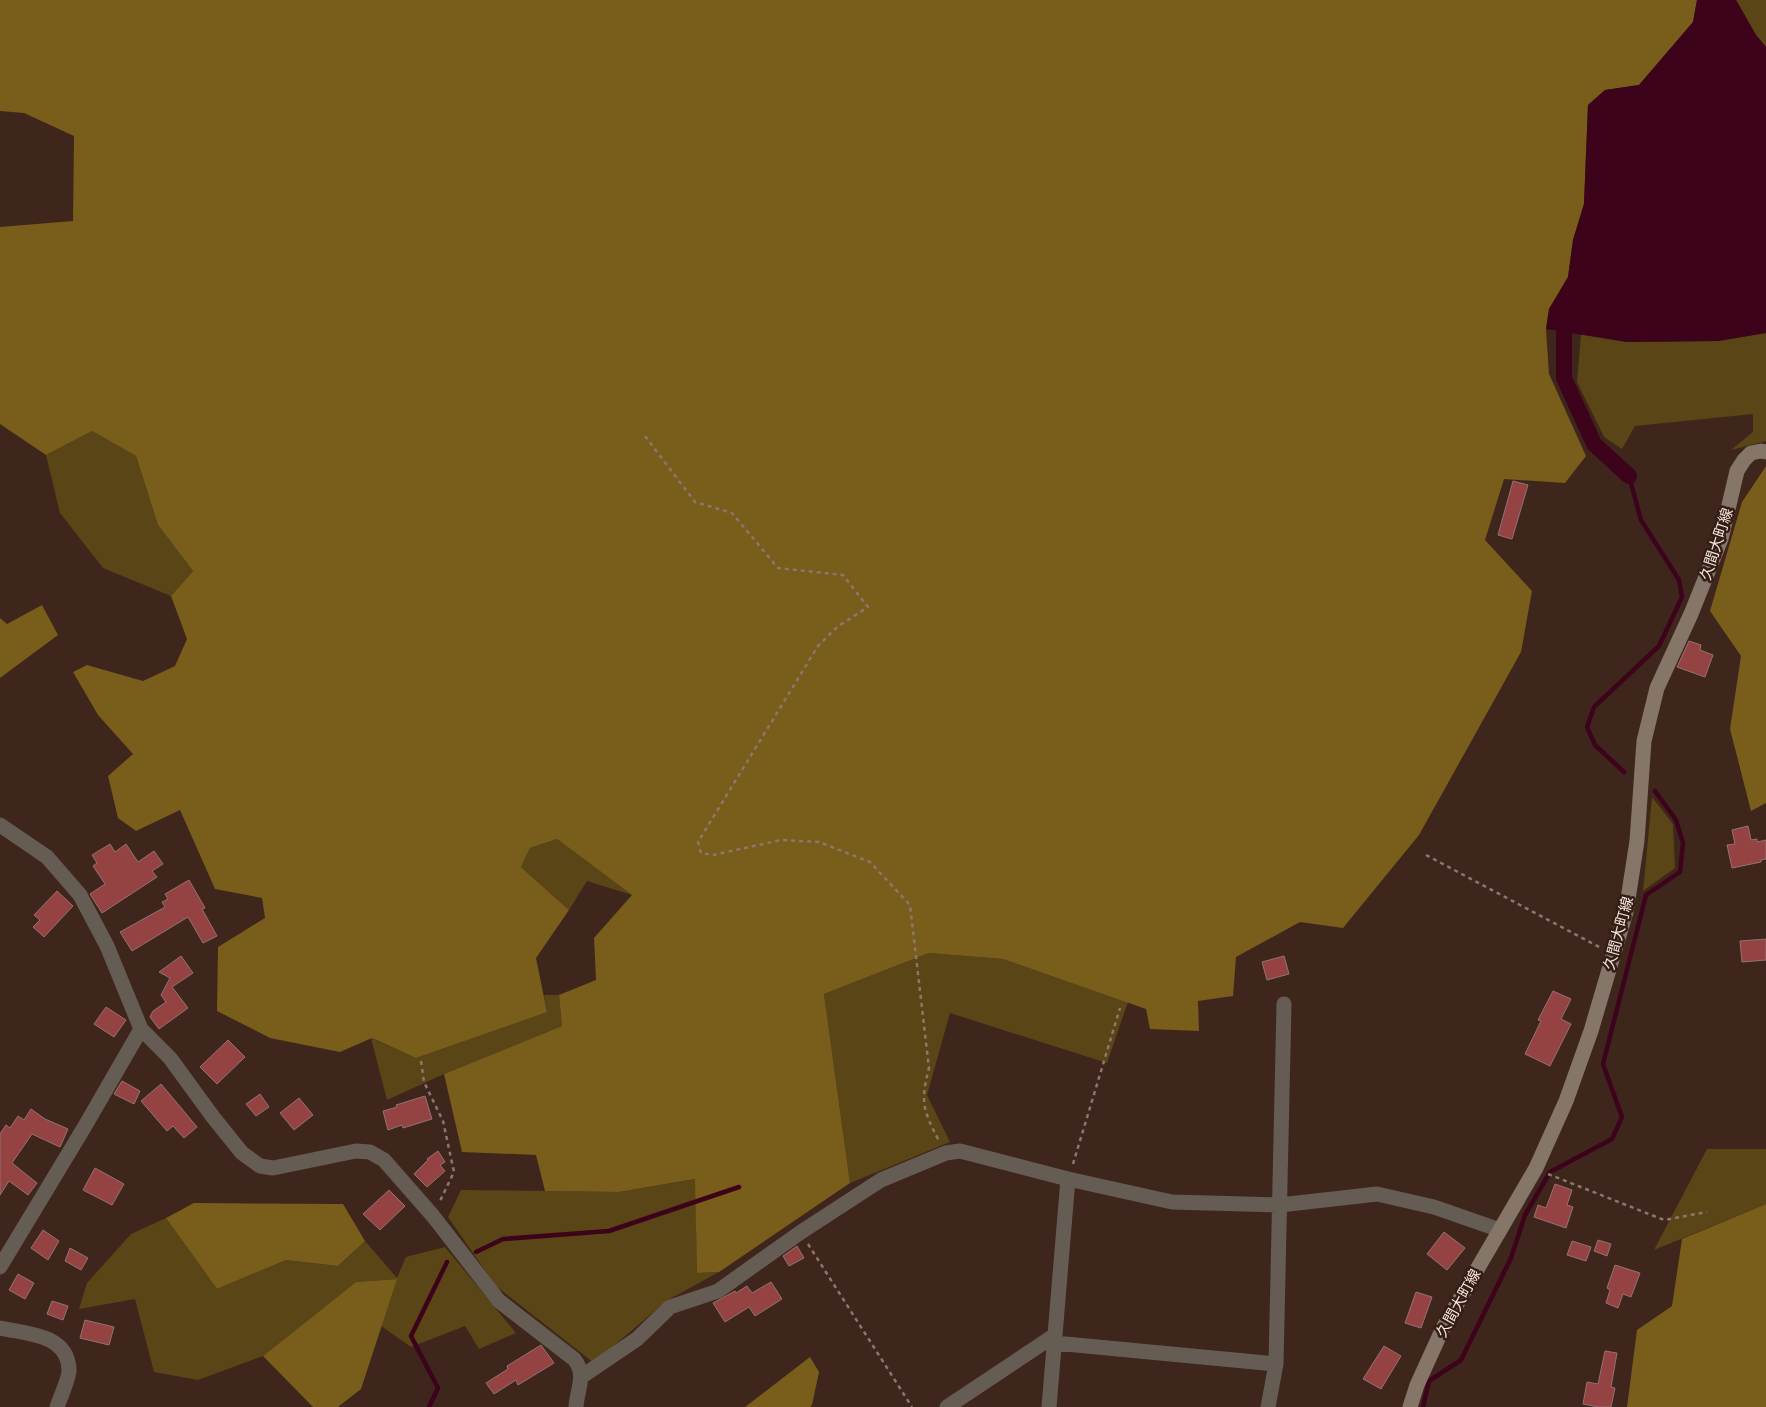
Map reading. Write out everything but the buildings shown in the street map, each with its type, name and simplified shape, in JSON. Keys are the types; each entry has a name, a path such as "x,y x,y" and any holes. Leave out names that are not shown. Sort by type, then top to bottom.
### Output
{"main road":[{"name":"久間大町線","path":"1410,1407 1416,1386 1443,1328 1536,1168 1566,1101 1591,1031 1626,912 1637,841 1644,741 1657,688 1691,614 1721,539 1737,471 1751,453 1766,452"}],"street":[{"path":"0,825 46,857 80,895 107,946 141,1029 170,1058 242,1153 260,1166 273,1168 356,1151 370,1152 384,1160 433,1216 499,1301 574,1359 580,1367 581,1377 576,1407"},
{"path":"1268,1407 1276,1364 1284,1004"},
{"path":"0,1267 141,1029"},
{"path":"581,1377 637,1339 670,1307 718,1291 801,1232 881,1180 946,1153 960,1151 1172,1202 1280,1205 1377,1194 1434,1207 1500,1230"},
{"path":"1049,1407 1068,1178"},
{"path":"0,1328 52,1339 65,1352 69,1371 57,1407"},
{"path":"947,1407 1055,1339 1276,1364"}],"path":[{"path":"645,436 695,502 732,513 778,568 842,575 868,608 837,627 818,646 698,842 701,853 713,855 781,840 819,842 870,862 910,905 929,1068 923,1090 926,1114 946,1153"},
{"path":"1426,855 1613,955"},
{"path":"1068,1178 1120,1008"},
{"path":"421,1061 424,1082 443,1121 454,1172 433,1216"},
{"path":"1556,1178 1664,1220 1707,1212"},
{"path":"801,1232 912,1407"}],"shaded area":[{"path":"0,0 1697,0 1693,22 1639,85 1605,90 1588,105 1584,204 1573,240 1568,277 1549,309 1546,329 1549,374 1586,456 1565,483 1504,479 1485,540 1532,591 1521,652 1419,835 1343,928 1300,922 1236,957 1233,996 1198,1001 1199,1031 1150,1029 1146,1009 1003,959 929,953 824,994 850,1183 719,1272 697,1273 695,1179 619,1192 545,1191 536,1155 462,1152 444,1074 562,1026 559,995 596,980 594,938 632,895 557,839 530,848 521,867 569,910 536,958 547,1012 416,1058 372,1038 340,1052 270,1038 217,1011 218,947 265,918 262,898 215,889 180,810 136,831 118,818 108,776 133,754 98,715 73,672 87,665 143,681 175,666 187,639 171,596 193,571 158,525 136,456 92,431 46,455 0,424 0,227 73,221 74,136 24,113 0,111"},
{"path":"1697,0 1736,0 1756,35 1766,47 1766,333 1718,341 1627,342 1546,329 1549,309 1568,277 1573,240 1584,204 1588,105 1605,90 1639,85 1693,22"},
{"path":"1736,0 1766,0 1766,47 1756,35"},
{"path":"1766,333 1766,441 1731,450 1753,432 1753,414 1635,426 1622,449 1604,437 1577,382 1581,334 1627,342 1718,341"},
{"path":"92,431 136,456 158,525 193,571 171,596 103,568 60,513 46,455"},
{"path":"1766,466 1766,803 1751,811 1730,729 1741,656 1710,611 1742,502"},
{"path":"42,605 58,635 0,678 0,618 7,624"},
{"path":"1652,797 1673,824 1675,868 1643,891"},
{"path":"557,839 632,895 587,881 569,910 521,867 530,848"},
{"path":"929,953 1003,959 1128,1002 1107,1063 950,1013 927,1095 950,1142 850,1183 824,994"},
{"path":"544,995 559,995 562,1026 444,1074 387,1100 371,1038 416,1058 547,1011"},
{"path":"1707,1149 1766,1149 1766,1204 1654,1250"},
{"path":"696,1179 697,1273 719,1272 666,1301 594,1363 496,1286 448,1217 461,1190 619,1192"},
{"path":"194,1203 343,1204 365,1241 338,1266 286,1260 217,1289 166,1218"},
{"path":"1766,1204 1766,1407 1627,1407 1637,1330 1672,1306 1682,1239"},
{"path":"166,1218 217,1289 286,1260 338,1266 365,1241 397,1278 406,1257 445,1247 516,1333 479,1349 465,1326 411,1347 381,1326 396,1279 356,1282 263,1356 198,1380 154,1372 135,1299 79,1309 87,1283 131,1234"},
{"path":"397,1279 361,1389 338,1407 313,1407 263,1356 356,1282"},
{"path":"810,1357 819,1372 810,1407 745,1407"}],"waterway":[{"path":"1564,332 1564,378 1594,444 1629,476"},
{"path":"1624,772 1595,745 1587,727 1594,707 1659,646 1682,597 1679,580 1641,520 1629,476"},
{"path":"1423,1407 1429,1381 1461,1360 1511,1258 1525,1215 1550,1172 1612,1139 1622,1117 1603,1064 1646,895 1680,872 1683,843 1676,820 1655,791"},
{"path":"476,1252 503,1239 609,1231 739,1187"},
{"path":"429,1407 438,1388 411,1336 447,1262"}]}
